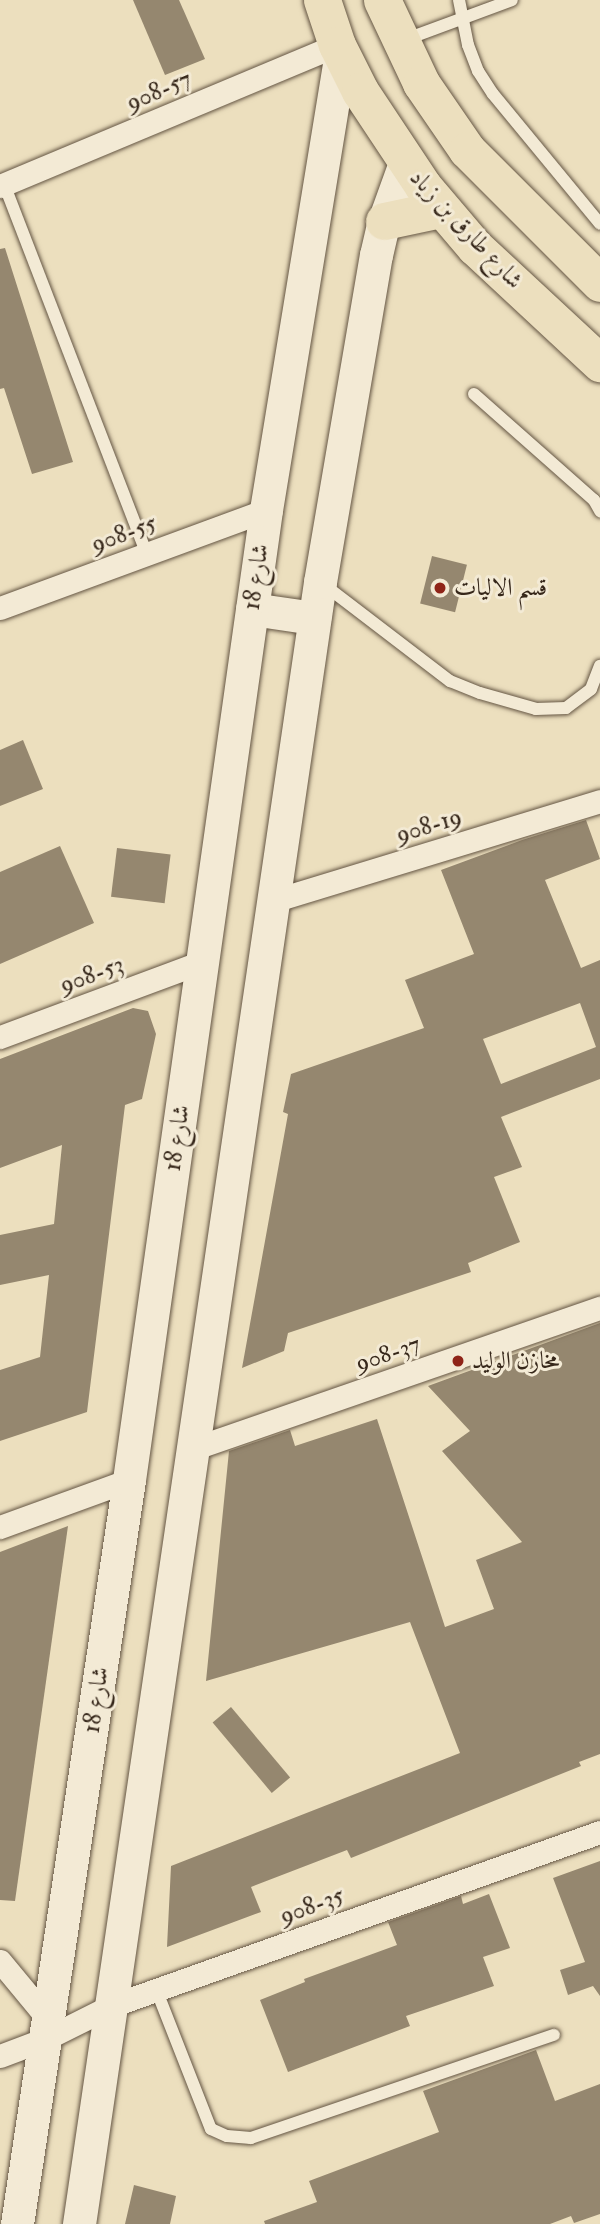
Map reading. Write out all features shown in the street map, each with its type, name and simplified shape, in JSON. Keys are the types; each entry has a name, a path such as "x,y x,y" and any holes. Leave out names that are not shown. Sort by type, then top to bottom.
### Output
{"main road":[{"name":"شارع طارق بن زياد","path":"322,0 339,49 365,100 405,163 475,247 600,363"},
{"path":"382,0 435,106 467,150 600,283"},
{"path":"384,221 441,209"}],"street":[{"name":"908-57","path":"2,185 339,49"},
{"name":"شارع 18","path":"17,2224 129,1479 266,510 339,49"},
{"path":"79,2224 314,618 384,221 405,163"},
{"name":"908-55","path":"0,608 266,510"},
{"path":"252,609 314,618"},
{"name":"908-19","path":"273,901 600,801"},
{"name":"908-53","path":"0,1037 202,962"},
{"name":"908-37","path":"192,1449 600,1308"},
{"path":"0,1527 129,1479"},
{"name":"908-35","path":"0,2056 47,2029 600,1832"},
{"path":"0,1961 47,2029"}],"lane":[{"path":"459,0 465,18 468,44 478,71 493,94 600,224"},
{"path":"401,41 512,0"},
{"path":"2,185 147,554"},
{"path":"474,394 594,500 600,510"},
{"path":"320,582 450,681 480,693 536,709 566,708 591,689 600,666"},
{"path":"156,1989 211,2129 227,2136 251,2138 554,2035"}],"building":[{"path":"133,0 179,0 205,59 165,75"},
{"path":"5,248 73,462 32,474 4,388 0,389 0,249"},
{"path":"432,556 467,565 455,612 420,604"},
{"path":"23,740 43,789 0,806 0,750"},
{"path":"586,820 600,859 545,880 581,968 600,960 600,1079 501,1117 522,1167 494,1177 520,1242 468,1263 471,1272 288,1333 284,1351 242,1368 288,1114 283,1112 291,1074 424,1028 405,980 474,954 441,870","holes":["580,1003 596,1047 501,1084 483,1039"]},
{"path":"60,846 94,923 0,964 0,872"},
{"path":"117,848 171,855 165,903 111,897"},
{"path":"133,1008 148,1011 156,1034 142,1099 125,1105 87,1412 0,1441 0,1370 40,1357 49,1275 0,1285 0,1235 54,1224 62,1145 0,1168 0,1059"},
{"path":"600,1323 600,1754 579,1762 581,1766 351,1858 347,1850 251,1887 261,1912 167,1947 171,1866 460,1753 410,1622 206,1681 229,1451 290,1430 295,1446 377,1419 445,1627 494,1609 476,1560 522,1542 442,1451 470,1431 428,1386"},
{"path":"68,1526 15,1901 0,1900 0,1552"},
{"path":"231,1707 290,1777 272,1793 213,1722"},
{"path":"600,1861 600,1996 593,1986 568,1995 560,1970 585,1962 553,1878"},
{"path":"489,1894 510,1948 483,1957 494,1986 406,2016 410,2026 288,2072 260,2000 305,1982 304,1979 397,1945 388,1922 461,1896 463,1904"},
{"path":"536,2050 555,2101 600,2084 600,2214 574,2223 571,2216 550,2224 265,2224 264,2221 317,2202 309,2181 439,2132 423,2091"},
{"path":"134,2185 176,2196 170,2224 125,2224"}],"place":[{"name":"قسم الاليات","path":"440,588"},
{"name":"مخازن الوليد","path":"458,1361"}]}
